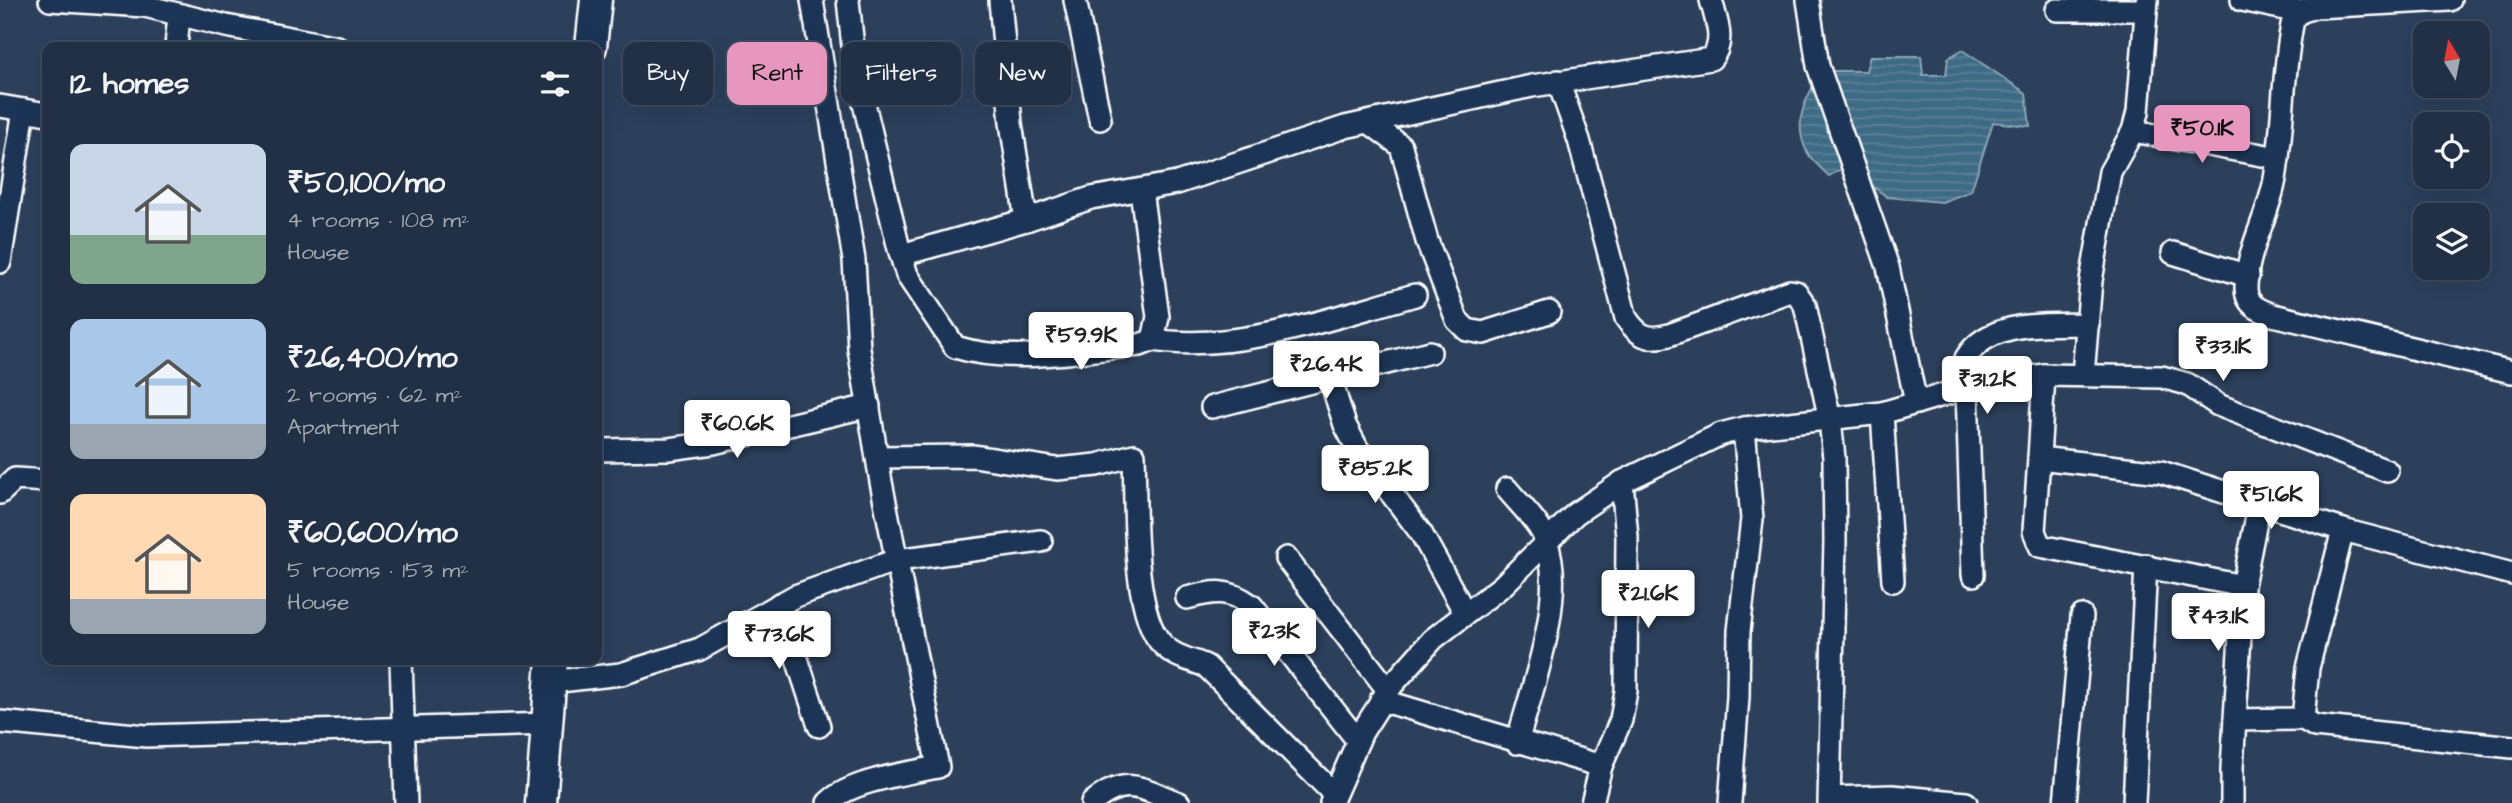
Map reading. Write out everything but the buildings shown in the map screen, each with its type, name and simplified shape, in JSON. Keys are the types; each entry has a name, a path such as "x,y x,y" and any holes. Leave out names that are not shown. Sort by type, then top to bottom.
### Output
{"street":[{"path":"50,0 123,3 312,42"},
{"path":"591,42 596,0"},
{"path":"812,0 852,250 858,337 877,457 938,767 899,774 856,788 835,796 828,803"},
{"path":"848,0 855,66 901,256 907,275 941,330 955,347 1000,355 1140,345 1153,340 1187,345 1315,323 1415,295"},
{"path":"1000,0 1013,133 1026,220"},
{"path":"1075,0 1100,118"},
{"path":"901,256 1091,198 1177,183 1317,134 1558,81 1711,59 1718,50 1720,40 1711,0"},
{"path":"1808,0 1818,66 1888,267 1916,403"},
{"path":"2242,0 2301,12"},
{"path":"2451,0 2351,3 2315,7 2301,12 2293,20 2274,183 2248,276 2248,300 2256,309 2323,329 2512,372"},
{"path":"2057,10 2147,5 2141,92 2133,131 2110,172 2094,262 2083,375"},
{"path":"176,42 179,15"},
{"path":"1558,81 1579,140 1626,318 1642,337 1654,339 1779,293 1796,292 1805,305 1830,419 1835,540 1829,800 1892,796 1966,803"},
{"path":"0,106 42,113"},
{"path":"0,262 24,110"},
{"path":"1369,122 1401,146 1427,241 1457,320 1467,330 1483,333 1549,312"},
{"path":"2133,131 2278,158"},
{"path":"1141,190 1158,317 1153,340"},
{"path":"2173,253 2248,276"},
{"path":"1973,575 1966,358 1974,344 2009,329 2088,324"},
{"path":"1212,407 1430,352"},
{"path":"2045,375 2034,531 2040,545 2243,586"},
{"path":"877,457 974,456 1057,469 1097,465 1134,455 1141,597 1155,636 1175,655 1206,666 1333,799 1358,741 1384,695 1433,639 1502,586 1575,514 1622,482 1721,434 1744,428 1882,413 2011,377 2162,377 2187,384 2218,405 2387,471"},
{"path":"1330,378 1345,425 1357,448 1421,533 1465,613"},
{"path":"602,450 669,449 713,443 869,406"},
{"path":"1882,413 1893,581"},
{"path":"1730,803 1738,697 1739,631 1752,519 1744,428"},
{"path":"2039,458 2161,472 2259,506 2512,573"},
{"path":"0,492 15,479 42,481"},
{"path":"1592,803 1601,766 1622,720 1626,691 1627,537 1622,482"},
{"path":"1507,489 1546,540 1552,606 1546,641 1517,743"},
{"path":"2232,803 2243,586 2259,506"},
{"path":"2303,719 2308,668 2343,530"},
{"path":"541,803 550,723 552,671 621,674 700,649 779,604 815,588 897,561 1041,541"},
{"path":"1286,558 1384,695 1517,743 1601,766"},
{"path":"2134,803 2146,565"},
{"path":"1187,598 1223,590 1239,596 1252,606 1358,741"},
{"path":"779,604 819,726"},
{"path":"2065,803 2082,616"},
{"path":"401,665 406,803"},
{"path":"2235,720 2303,719 2315,726 2512,747"},
{"path":"0,722 146,736 550,723"},
{"path":"1091,803 1108,789 1124,784 1180,803"}],"water":[{"path":"1962,50 2026,93 2030,126 1993,122 1971,191 1942,202 1887,197 1847,166 1829,176 1809,155 1803,141 1801,119 1807,99 1824,71 1866,71 1870,56 1921,56 1923,75 1946,75 1948,58"}]}
